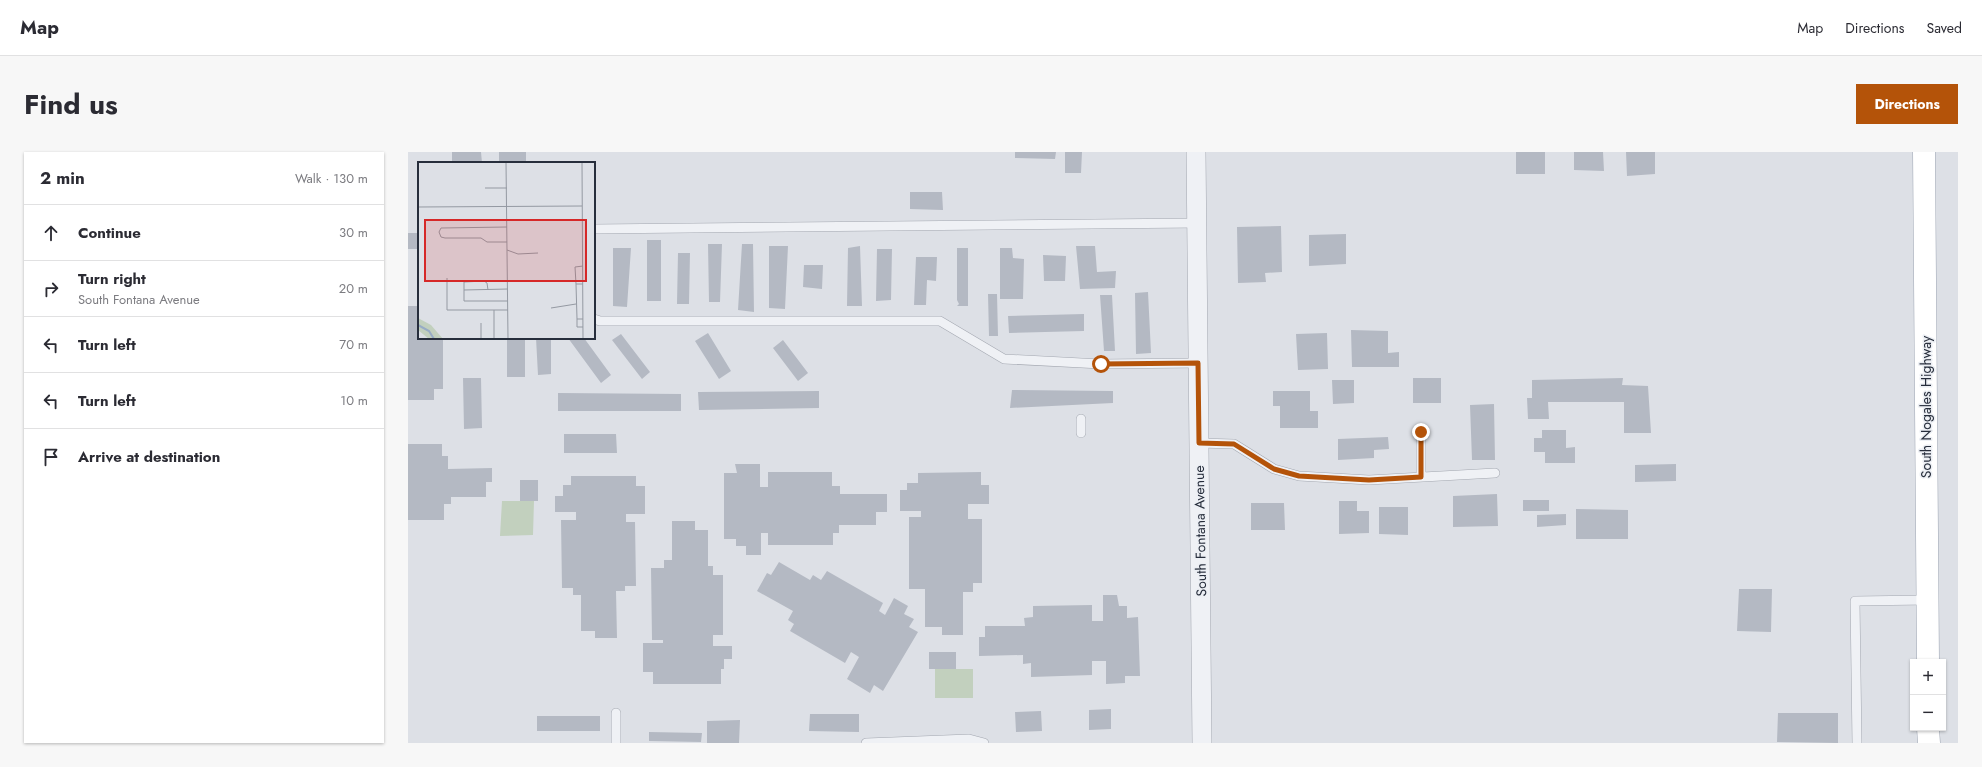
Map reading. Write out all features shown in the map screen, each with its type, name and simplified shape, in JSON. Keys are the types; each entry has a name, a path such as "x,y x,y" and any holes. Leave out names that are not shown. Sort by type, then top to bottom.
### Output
{"main road":[{"name":"South Nogales Highway","path":"1924,152 1928,659"},
{"path":"1928,731 1929,743"}],"street":[{"name":"South Fontana Avenue","path":"1196,152 1202,743"}],"lane":[{"path":"595,229 1197,223"},
{"path":"595,319 600,321 940,321 1004,359 1101,364 1198,363"},
{"path":"1081,419 1081,433"},
{"path":"1421,432 1421,477"},
{"path":"1199,443 1234,444 1274,469 1299,476 1369,480 1495,473"},
{"path":"1857,743 1855,601 1928,600"},
{"path":"616,713 616,743"},
{"path":"866,743 969,739 984,743"}],"green space":[{"path":"502,501 534,501 533,535 500,536"},
{"path":"935,669 973,669 973,698 935,698"}],"building":[{"path":"452,152 481,152 482,162 452,162"},
{"path":"499,152 526,152 526,162 499,162"},
{"path":"1015,152 1056,152 1055,159 1015,158"},
{"path":"1065,152 1082,152 1081,173 1065,173"},
{"path":"1516,152 1545,152 1545,174 1516,174"},
{"path":"1574,152 1603,152 1604,171 1574,170"},
{"path":"1626,152 1655,152 1655,174 1627,176"},
{"path":"910,192 942,192 943,210 910,209"},
{"path":"1281,226 1282,272 1265,273 1266,282 1238,283 1237,227"},
{"path":"408,233 418,233 418,249 408,249"},
{"path":"1346,234 1346,264 1309,266 1309,235"},
{"path":"647,240 661,240 661,301 647,301"},
{"path":"708,244 722,244 720,302 709,302"},
{"path":"742,244 753,244 754,312 738,310"},
{"path":"769,246 788,246 785,309 769,308"},
{"path":"860,246 862,306 847,306 848,248"},
{"path":"1076,246 1095,246 1097,272 1116,271 1115,288 1080,289"},
{"path":"595,248 596,248 595,297"},
{"path":"613,248 631,248 627,307 613,306"},
{"path":"957,248 968,248 968,306 957,306 959,304 957,300"},
{"path":"1000,248 1012,248 1013,258 1024,259 1023,299 1000,299"},
{"path":"877,249 892,249 891,300 876,301"},
{"path":"678,253 690,253 689,304 677,304"},
{"path":"1043,255 1066,256 1065,281 1044,281"},
{"path":"916,257 937,257 936,281 927,280 926,305 914,305"},
{"path":"804,265 823,265 822,289 803,287"},
{"path":"1148,292 1151,353 1136,354 1135,293"},
{"path":"988,294 997,294 998,336 989,336"},
{"path":"1100,295 1112,295 1115,351 1104,351"},
{"path":"408,306 418,306 418,339 443,339 443,389 434,389 434,400 408,400"},
{"path":"1084,314 1084,331 1009,333 1008,316"},
{"path":"1351,330 1388,331 1388,353 1399,352 1399,367 1352,367"},
{"path":"708,333 731,371 719,379 695,341"},
{"path":"1327,333 1328,369 1298,370 1296,334"},
{"path":"621,334 650,372 642,379 612,340"},
{"path":"507,339 525,339 525,377 507,377"},
{"path":"536,339 551,339 551,374 538,375"},
{"path":"569,339 585,339 611,375 601,383"},
{"path":"783,340 808,373 798,381 773,348"},
{"path":"463,378 481,378 482,428 464,429"},
{"path":"1413,378 1441,378 1441,403 1413,403"},
{"path":"1623,378 1622,385 1648,386 1651,433 1624,433 1624,402 1548,402 1549,419 1528,419 1527,398 1532,398 1532,380"},
{"path":"1332,380 1354,380 1354,403 1333,404"},
{"path":"1012,390 1113,391 1113,403 1010,408"},
{"path":"819,391 819,408 699,410 698,392"},
{"path":"1273,391 1310,391 1310,411 1318,411 1318,428 1280,428 1280,406 1273,406"},
{"path":"558,393 681,394 681,411 558,411"},
{"path":"1494,404 1495,460 1472,460 1470,405"},
{"path":"1542,430 1566,430 1566,448 1575,447 1575,463 1545,463 1545,452 1534,452 1534,438 1542,438"},
{"path":"564,434 616,434 617,453 564,453"},
{"path":"1388,437 1389,449 1374,450 1374,458 1338,460 1338,439"},
{"path":"408,444 442,444 442,456 448,456 448,469 492,468 492,482 486,482 486,497 451,497 451,504 444,504 444,520 408,520"},
{"path":"735,464 760,464 760,487 768,487 768,472 832,472 832,486 840,486 840,494 887,494 887,512 876,512 876,525 839,525 839,533 833,533 833,545 768,545 768,533 761,533 761,555 746,555 746,546 736,546 736,539 724,539 724,473 737,473"},
{"path":"1676,464 1676,481 1635,482 1635,465"},
{"path":"981,472 981,485 989,485 989,504 968,504 968,519 982,519 982,583 973,583 973,592 963,592 963,635 942,635 942,627 925,627 925,589 909,589 909,517 921,517 921,511 900,511 900,490 907,490 907,483 918,483 918,473"},
{"path":"571,476 636,476 636,486 645,486 645,514 626,514 626,522 635,522 636,586 625,586 625,591 616,591 617,638 595,638 595,631 581,631 581,595 573,595 573,588 562,588 561,520 576,520 576,512 555,512 555,496 563,496 563,485 571,485"},
{"path":"520,480 538,480 538,501 520,501"},
{"path":"1497,494 1498,526 1453,527 1453,496"},
{"path":"1523,500 1549,500 1549,511 1523,511"},
{"path":"1339,501 1357,501 1357,511 1369,511 1369,533 1339,534"},
{"path":"1251,503 1284,503 1285,530 1251,530"},
{"path":"1379,507 1408,507 1408,535 1379,534"},
{"path":"1576,509 1628,510 1628,539 1576,539"},
{"path":"1566,514 1566,525 1537,527 1537,515"},
{"path":"672,521 695,521 695,530 708,530 708,566 713,566 713,575 723,575 723,635 713,635 713,646 732,646 732,659 724,659 724,669 721,669 721,684 653,684 653,672 643,672 643,643 663,643 663,640 652,640 651,568 664,568 664,560 672,560"},
{"path":"779,562 810,580 813,575 821,580 827,571 883,603 879,611 885,615 894,598 908,606 904,614 914,619 909,627 918,632 883,691 874,685 870,693 847,679 859,657 851,652 845,663 790,631 794,624 788,620 793,611 757,591 767,573 771,575"},
{"path":"1739,589 1772,589 1771,632 1737,631"},
{"path":"1103,595 1117,595 1119,606 1127,606 1127,618 1138,617 1140,676 1125,676 1125,683 1106,684 1106,661 1092,661 1092,675 1031,677 1031,663 1023,664 1023,655 979,656 979,637 985,637 985,626 1025,626 1024,618 1033,617 1033,606 1092,605 1092,621 1103,621"},
{"path":"929,652 956,652 956,669 929,669"},
{"path":"1111,709 1111,729 1089,730 1089,710"},
{"path":"1041,711 1042,731 1016,732 1015,712"},
{"path":"1778,713 1838,713 1838,743 1777,742"},
{"path":"810,714 859,714 859,732 809,731"},
{"path":"537,716 600,716 600,731 537,731"},
{"path":"740,720 739,743 707,743 707,721"},
{"path":"649,732 702,733 701,742 649,741"}],"route":[{"path":"1101,364 1198,363 1199,443 1234,444 1274,469 1299,476 1369,480 1421,477 1421,432"}]}
